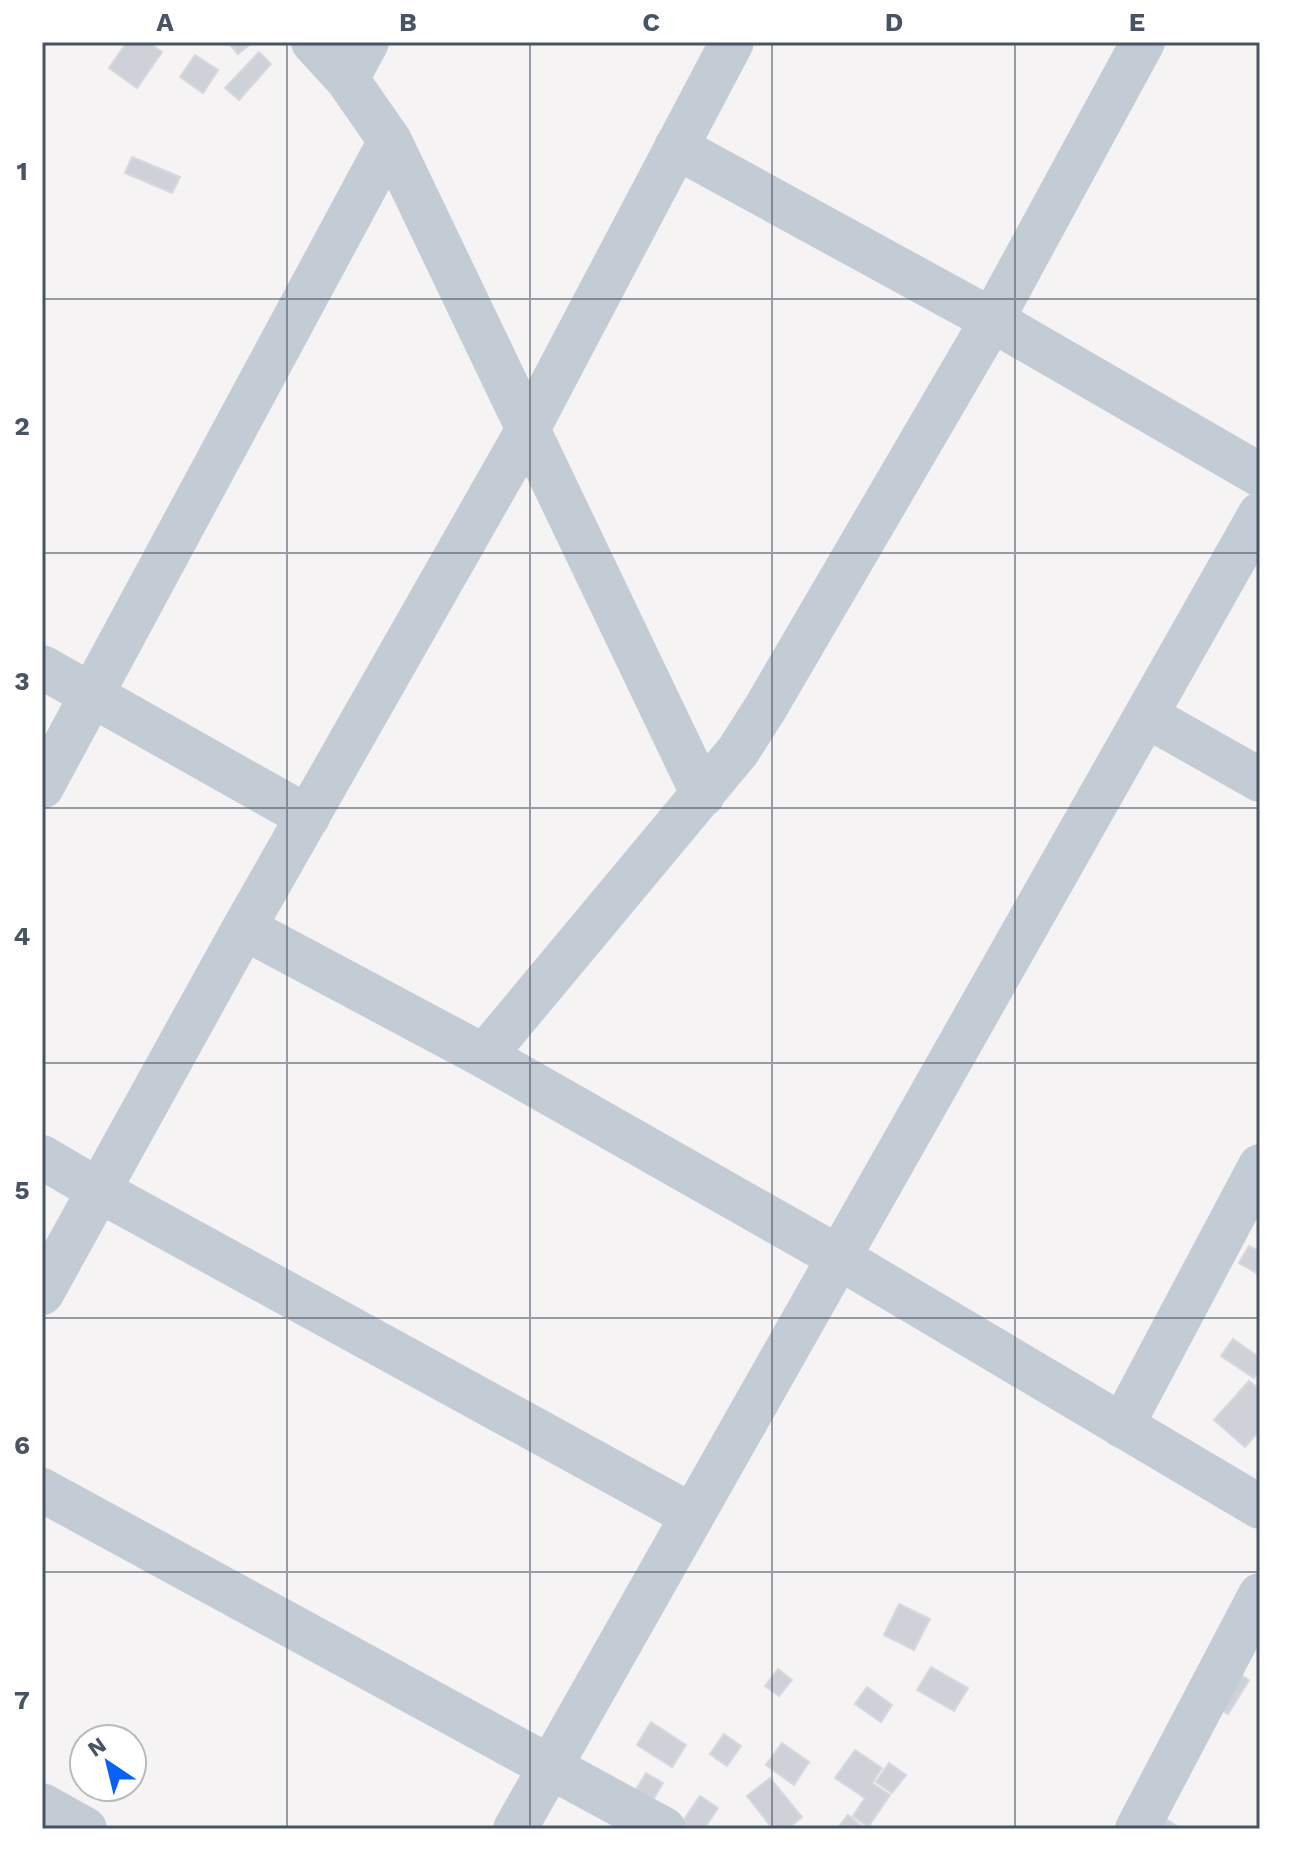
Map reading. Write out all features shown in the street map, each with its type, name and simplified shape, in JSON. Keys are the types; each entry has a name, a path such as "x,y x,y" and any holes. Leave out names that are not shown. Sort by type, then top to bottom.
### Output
{"street":[{"path":"313,42 357,61 390,141 703,795"},
{"path":"42,1293 244,928 527,431 732,42"},
{"path":"484,1056 738,751 992,320 1143,42"},
{"path":"42,787 390,141"},
{"path":"676,147 992,320 1260,475"},
{"path":"515,1829 547,1767 1260,514"},
{"path":"42,667 308,817"},
{"path":"1147,716 1260,780"},
{"path":"244,928 484,1056 838,1257 1260,1507"},
{"path":"42,1157 691,1515"},
{"path":"1122,1426 1260,1166"},
{"path":"42,1490 664,1829"},
{"path":"1144,1827 1260,1595"},
{"path":"42,1805 85,1829"}],"building":[{"path":"127,42 148,42 162,52 137,88 109,68"},
{"path":"228,42 251,42 252,43 238,54"},
{"path":"259,52 271,64 239,100 225,88"},
{"path":"195,55 218,70 203,93 180,77"},
{"path":"132,157 180,177 172,193 125,173"},
{"path":"1249,1246 1260,1252 1260,1275 1239,1263"},
{"path":"1233,1339 1260,1358 1260,1369 1254,1378 1221,1356"},
{"path":"1249,1381 1260,1390 1260,1430 1245,1447 1214,1420"},
{"path":"899,1604 930,1619 914,1650 884,1635"},
{"path":"1225,1666 1249,1680 1228,1714 1204,1700"},
{"path":"931,1667 968,1688 954,1711 917,1690"},
{"path":"778,1669 792,1680 779,1696 765,1686"},
{"path":"867,1687 892,1705 881,1722 855,1704"},
{"path":"651,1722 686,1745 672,1767 637,1745"},
{"path":"724,1734 741,1746 727,1766 710,1754"},
{"path":"782,1743 809,1762 794,1785 766,1765"},
{"path":"855,1750 882,1768 872,1783 890,1795 868,1827 853,1816 865,1798 835,1778"},
{"path":"889,1763 906,1775 892,1793 876,1782"},
{"path":"646,1773 663,1783 641,1820 624,1810"},
{"path":"770,1778 802,1817 787,1829 773,1829 747,1796"},
{"path":"700,1796 718,1808 704,1829 681,1829 679,1827"},
{"path":"848,1815 865,1829 837,1829"},
{"path":"1163,1817 1181,1829 1156,1829"}]}
